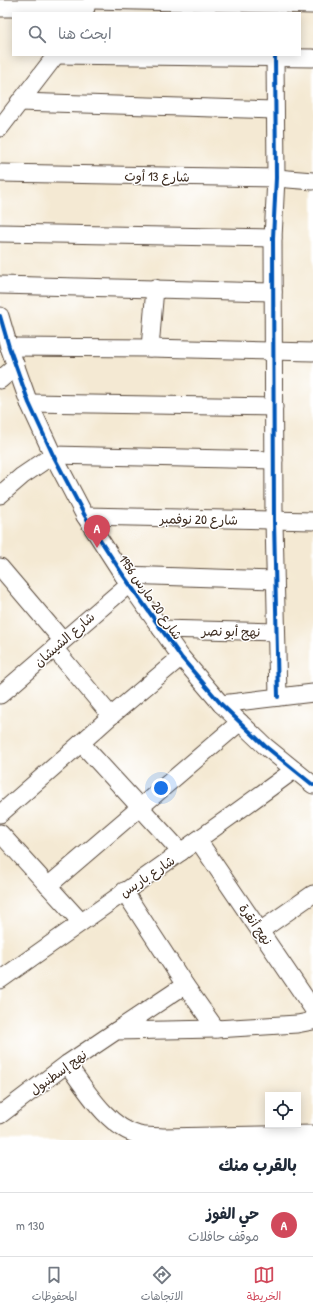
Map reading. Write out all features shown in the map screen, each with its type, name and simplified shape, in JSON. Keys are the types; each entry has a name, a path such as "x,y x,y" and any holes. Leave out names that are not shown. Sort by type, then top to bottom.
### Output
{"street":[{"path":"0,8 88,5 313,5"},
{"path":"0,128 55,56"},
{"path":"278,697 274,521 273,238 276,178 275,56 313,58"},
{"path":"19,102 275,110"},
{"name":"شارع 13 أوت","path":"0,173 276,178 313,181"},
{"path":"0,233 273,238"},
{"path":"0,285 273,292"},
{"path":"150,348 154,288"},
{"name":"شارع 20 مارس 1956","path":"0,316 9,348 29,403 53,455 85,516 126,579 181,657 221,704 264,746 313,785"},
{"path":"9,348 150,348 313,352"},
{"path":"0,380 16,366"},
{"path":"29,403 274,407"},
{"path":"0,495 22,476 53,455 274,460"},
{"name":"شارع 20 نوفمبر","path":"85,516 274,521 313,520"},
{"path":"0,567 110,716"},
{"path":"126,579 275,580"},
{"name":"شارع الشيشان","path":"0,695 58,644 126,579"},
{"name":"نهج أبو نصر","path":"161,629 276,632"},
{"path":"1,810 181,657"},
{"path":"221,704 313,693"},
{"path":"48,886 240,722"},
{"path":"81,743 181,852"},
{"name":"شارع باريس","path":"0,979 198,840 294,770"},
{"path":"0,833 81,922"},
{"name":"نهج أنقرة","path":"198,840 313,1009"},
{"path":"124,891 185,985 216,1029"},
{"path":"260,931 313,894"},
{"name":"نهج إسطنبول","path":"0,1115 67,1064 185,985"},
{"path":"116,1031 216,1029 297,1024 313,1021"},
{"path":"67,1064 110,1118 125,1130 139,1136 275,1137 313,1134"}],"cycle path":[{"path":"275,56 276,178 273,238 274,521 278,697"},
{"path":"0,316 9,347 29,403 53,455 85,516 123,575 181,657 221,704 265,746 313,785"}],"place":[{"name":"حي الفوز","path":"97,548"}]}
